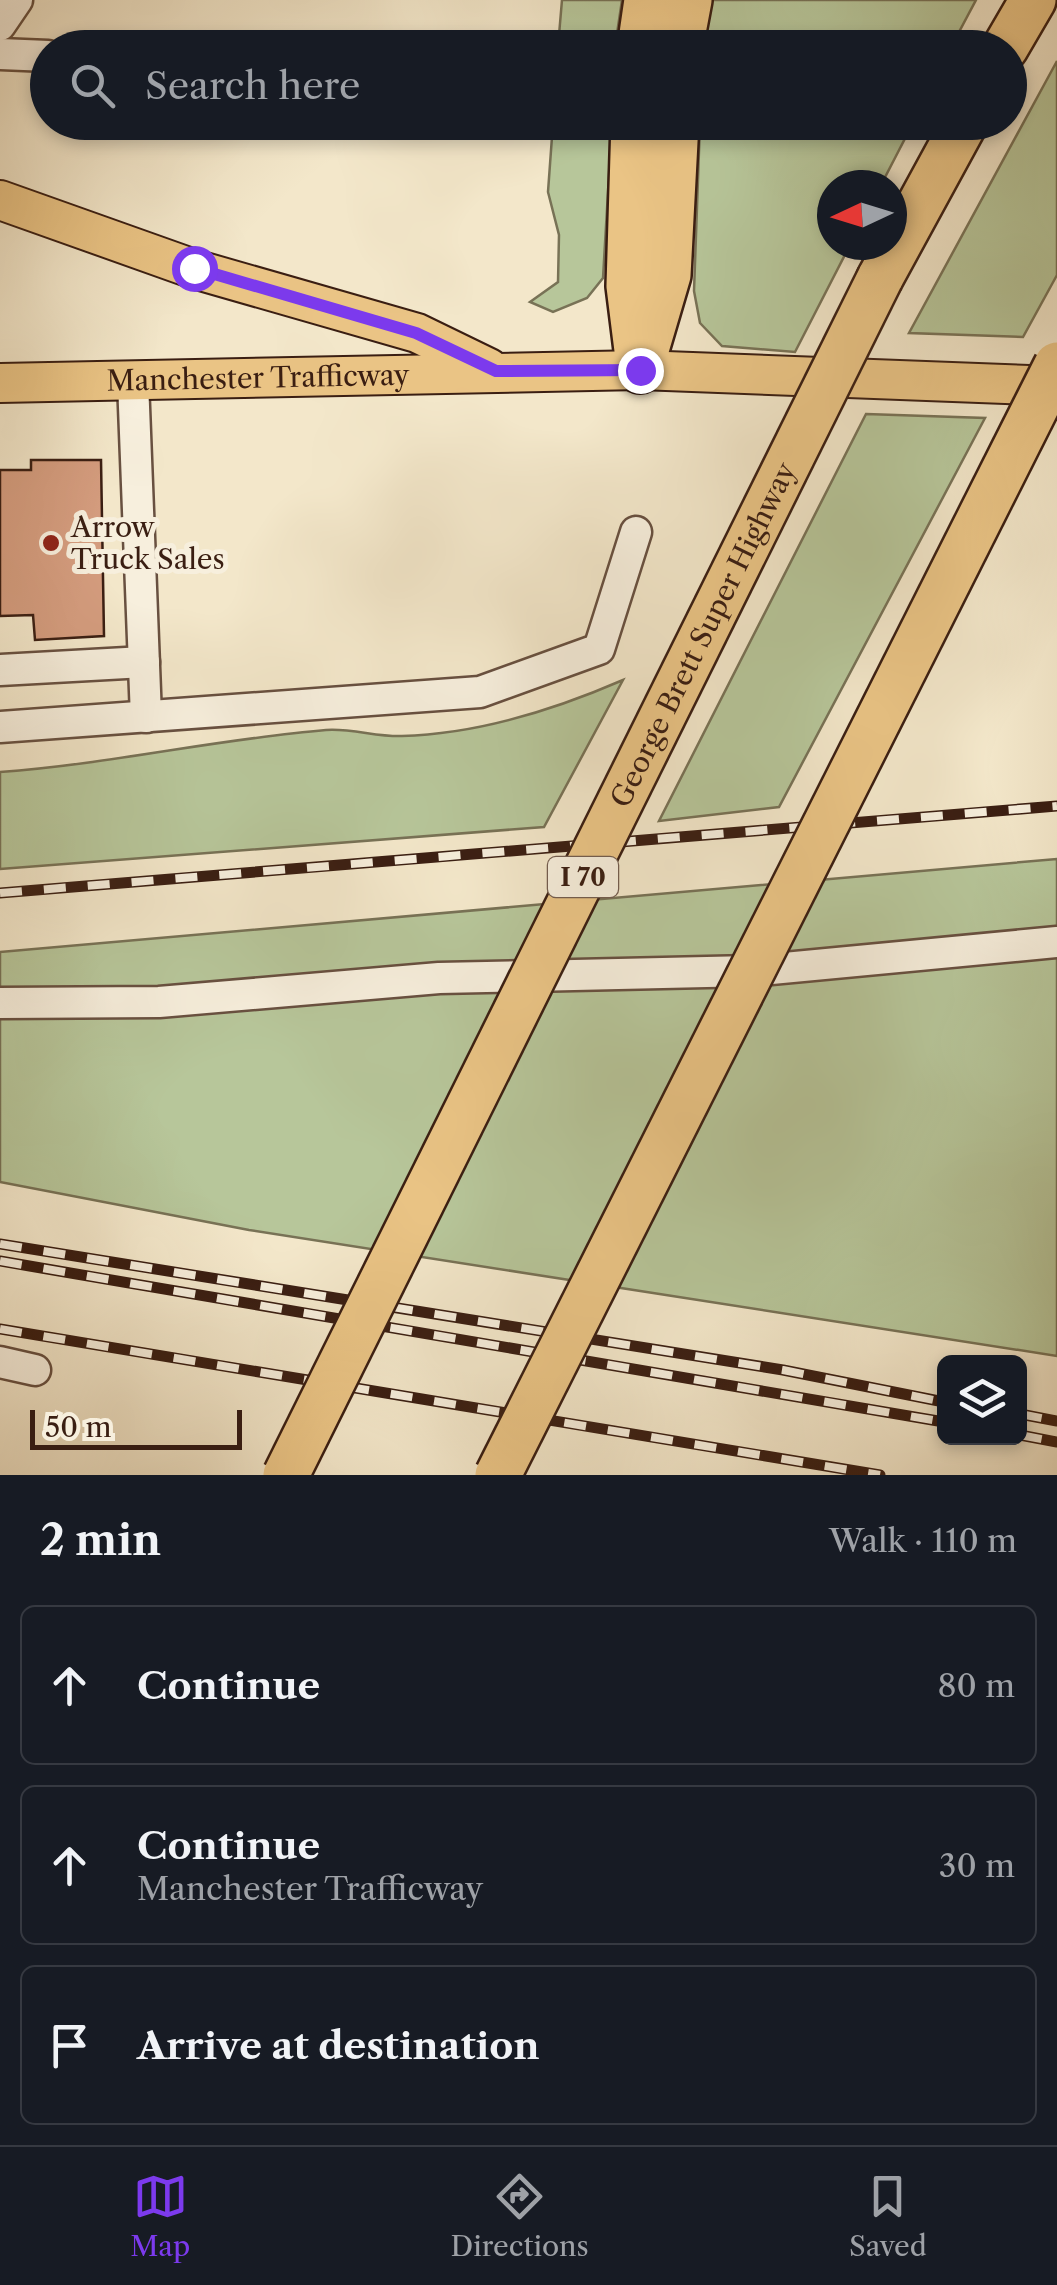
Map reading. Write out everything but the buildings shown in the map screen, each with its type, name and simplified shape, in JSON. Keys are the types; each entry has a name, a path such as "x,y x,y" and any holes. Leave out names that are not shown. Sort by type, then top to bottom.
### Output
{"highway":[{"path":"643,30 647,0"},
{"path":"683,30 689,0"},
{"path":"1016,30 1033,0"},
{"path":"634,140 630,286 640,370"},
{"path":"640,370 668,275 675,140"},
{"name":"George Brett Super Highway","path":"286,1475 880,278 954,140"},
{"path":"498,1475 1057,365"}],"main road":[{"path":"0,200 194,268 416,333 496,371"},
{"name":"Manchester Trafficway","path":"0,383 640,370 1057,386"}],"street":[{"path":"0,25 17,0"},
{"path":"0,54 30,55"},
{"path":"133,381 146,718"},
{"path":"0,727 480,692 599,649 636,532"},
{"path":"0,670 144,662"},
{"path":"0,1003 160,1002 440,978 752,971 1057,942"},
{"path":"0,1362 35,1370"}],"green space":[{"path":"562,0 622,0 618,30 559,30"},
{"path":"711,0 976,0 960,30 707,30"},
{"path":"1057,61 1057,275 1023,337 909,333 1014,140 1027,140 1027,116"},
{"path":"552,140 611,140 603,278 587,298 553,312 530,302 558,282 559,235 548,192"},
{"path":"699,140 904,140 889,170 817,170 817,260 842,260 795,352 722,346 700,323 694,291"},
{"path":"866,414 985,418 779,807 659,821"},
{"path":"623,680 544,827 0,869 0,772 326,730 402,736 459,731 543,710"},
{"path":"1057,859 1057,1356 249,1230 0,1182 0,952"}],"railway":[{"path":"0,893 1057,806"},
{"path":"0,1244 783,1370 937,1401"},
{"path":"0,1261 937,1421"},
{"path":"0,1329 880,1475"},
{"path":"1027,1415 1057,1421"},
{"path":"1027,1436 1057,1442"}],"place":[{"name":"Arrow Truck Sales","path":"51,543"}],"route":[{"path":"194,268 416,333 496,371 640,370"}]}
